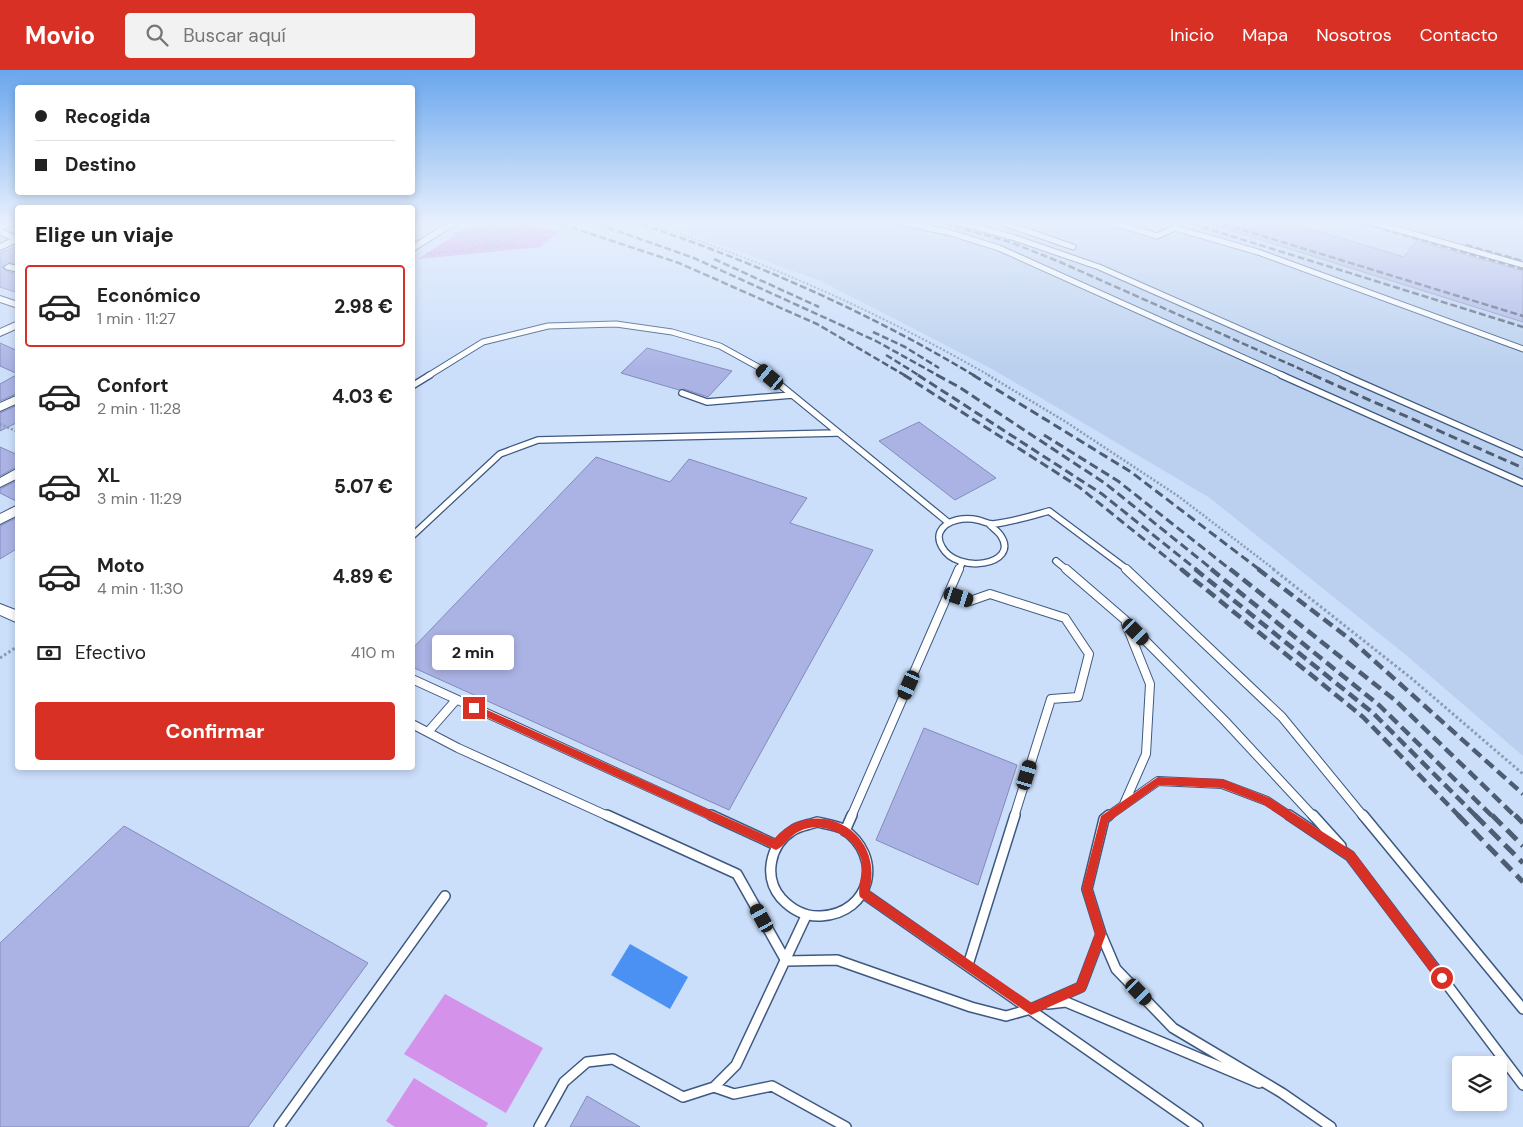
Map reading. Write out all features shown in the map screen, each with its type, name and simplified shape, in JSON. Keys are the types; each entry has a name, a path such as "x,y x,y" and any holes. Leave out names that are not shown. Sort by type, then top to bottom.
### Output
{"street":[{"path":"0,299 15,304"},
{"path":"0,333 15,326"},
{"path":"0,408 15,400"},
{"path":"0,483 15,474"},
{"path":"0,520 15,511"},
{"path":"0,609 15,616"}],"lane":[{"path":"1049,270 1523,483"},
{"path":"1104,270 1523,454"},
{"path":"1308,270 1523,349"},
{"path":"415,384 483,342 548,326 616,324 672,332 720,346 760,368 948,523"},
{"path":"682,394 707,402 792,395"},
{"path":"415,533 500,454 538,440 837,433"},
{"path":"990,524 1049,511 1127,570 1282,717 1523,1009"},
{"path":"968,519 990,524 999,531 1004,540 1005,548 1002,555 995,561 985,564 962,562 952,558 944,551 940,543 939,535 942,528 948,523 968,519"},
{"path":"1056,561 1124,619 1225,721 1350,856 1523,1084"},
{"path":"845,831 962,562"},
{"path":"949,594 970,601 990,594 1065,618 1089,654 1078,697 1051,699 968,965"},
{"path":"1123,806 1146,754 1150,684 1124,619"},
{"path":"415,680 776,845"},
{"path":"428,732 456,700"},
{"path":"415,726 458,748 737,874 786,961"},
{"path":"1331,1127 1282,1093 1173,1028 1116,969 1101,934 1087,889 1104,819 1158,781 1222,784 1267,801 1350,856"},
{"path":"817,822 834,825 845,831 860,845 867,860 868,877 863,893 855,904 841,913 824,918 806,916 788,906 776,893 770,877 770,860 776,845 787,832 801,825 817,822"},
{"path":"863,893 968,965 1036,1007 1198,1127"},
{"path":"279,1127 445,896"},
{"path":"539,1127 564,1082 587,1062 613,1059 683,1097 714,1087 736,1065 806,916"},
{"path":"1036,1007 1081,987 1101,934"},
{"path":"786,961 837,960 972,1007 1006,1016 1036,1007 1066,1002 1282,1093"},
{"path":"714,1087 734,1094 772,1086 846,1127"}],"path":[{"path":"777,270 834,293 978,368 1054,413 1194,508 1342,623 1496,749 1523,774"},
{"path":"0,424 15,431"},
{"path":"0,658 15,648"}],"shaded area":[{"path":"791,270 1523,270 1523,756 1406,655 1210,498 994,370 821,281"},
{"path":"445,994 543,1048 506,1113 404,1054"},
{"path":"414,1078 488,1123 486,1127 395,1127 386,1121"}],"water":[{"path":"630,944 688,977 670,1009 611,975"}],"building":[{"path":"0,270 15,273 15,292 0,287"},
{"path":"1358,270 1523,271 1523,322"},
{"path":"0,343 15,350 15,373 0,366"},
{"path":"647,348 732,371 708,397 621,373"},
{"path":"15,376 15,394 0,401 0,384"},
{"path":"15,406 15,424 0,431 0,413"},
{"path":"919,422 996,478 955,500 879,441"},
{"path":"0,447 15,454 15,468 0,476"},
{"path":"596,457 670,482 689,459 807,498 790,523 873,550 729,810 415,668 415,646"},
{"path":"15,482 15,500 0,493 0,489"},
{"path":"15,518 15,550 0,559 0,526"},
{"path":"924,728 1017,765 978,885 876,840"},
{"path":"124,826 368,963 248,1127 0,1127 0,943"},
{"path":"587,1096 640,1127 570,1127"}],"railway":[{"path":"696,270 817,324 906,376"},
{"path":"721,270 876,341 939,376"},
{"path":"739,270 819,307"},
{"path":"766,270 893,330 975,376"},
{"path":"1079,270 1316,376"},
{"path":"1341,270 1523,327"},
{"path":"1374,270 1523,316"},
{"path":"873,332 905,347 939,368"},
{"path":"886,355 920,376"},
{"path":"904,375 1079,487 1182,570"},
{"path":"918,375 1102,494 1197,570"},
{"path":"937,375 959,387 1106,484 1213,570"},
{"path":"973,375 1131,472 1260,570"},
{"path":"1313,375 1523,468"},
{"path":"1044,435 1118,481 1231,570"},
{"path":"1181,569 1363,717 1460,817"},
{"path":"1195,569 1373,713 1523,863"},
{"path":"1211,569 1380,706 1493,817"},
{"path":"1230,569 1396,701 1516,817"},
{"path":"1258,569 1351,640 1523,794"},
{"path":"1458,815 1523,882"},
{"path":"1492,815 1523,846"},
{"path":"1515,815 1523,823"}],"route":[{"path":"474,708 776,845 787,832 801,825 817,822 834,825 845,831 860,845 867,860 868,877 863,893 1031,1009 1081,987 1101,934 1087,889 1104,819 1158,781 1222,784 1267,801 1350,856 1442,978"}]}
